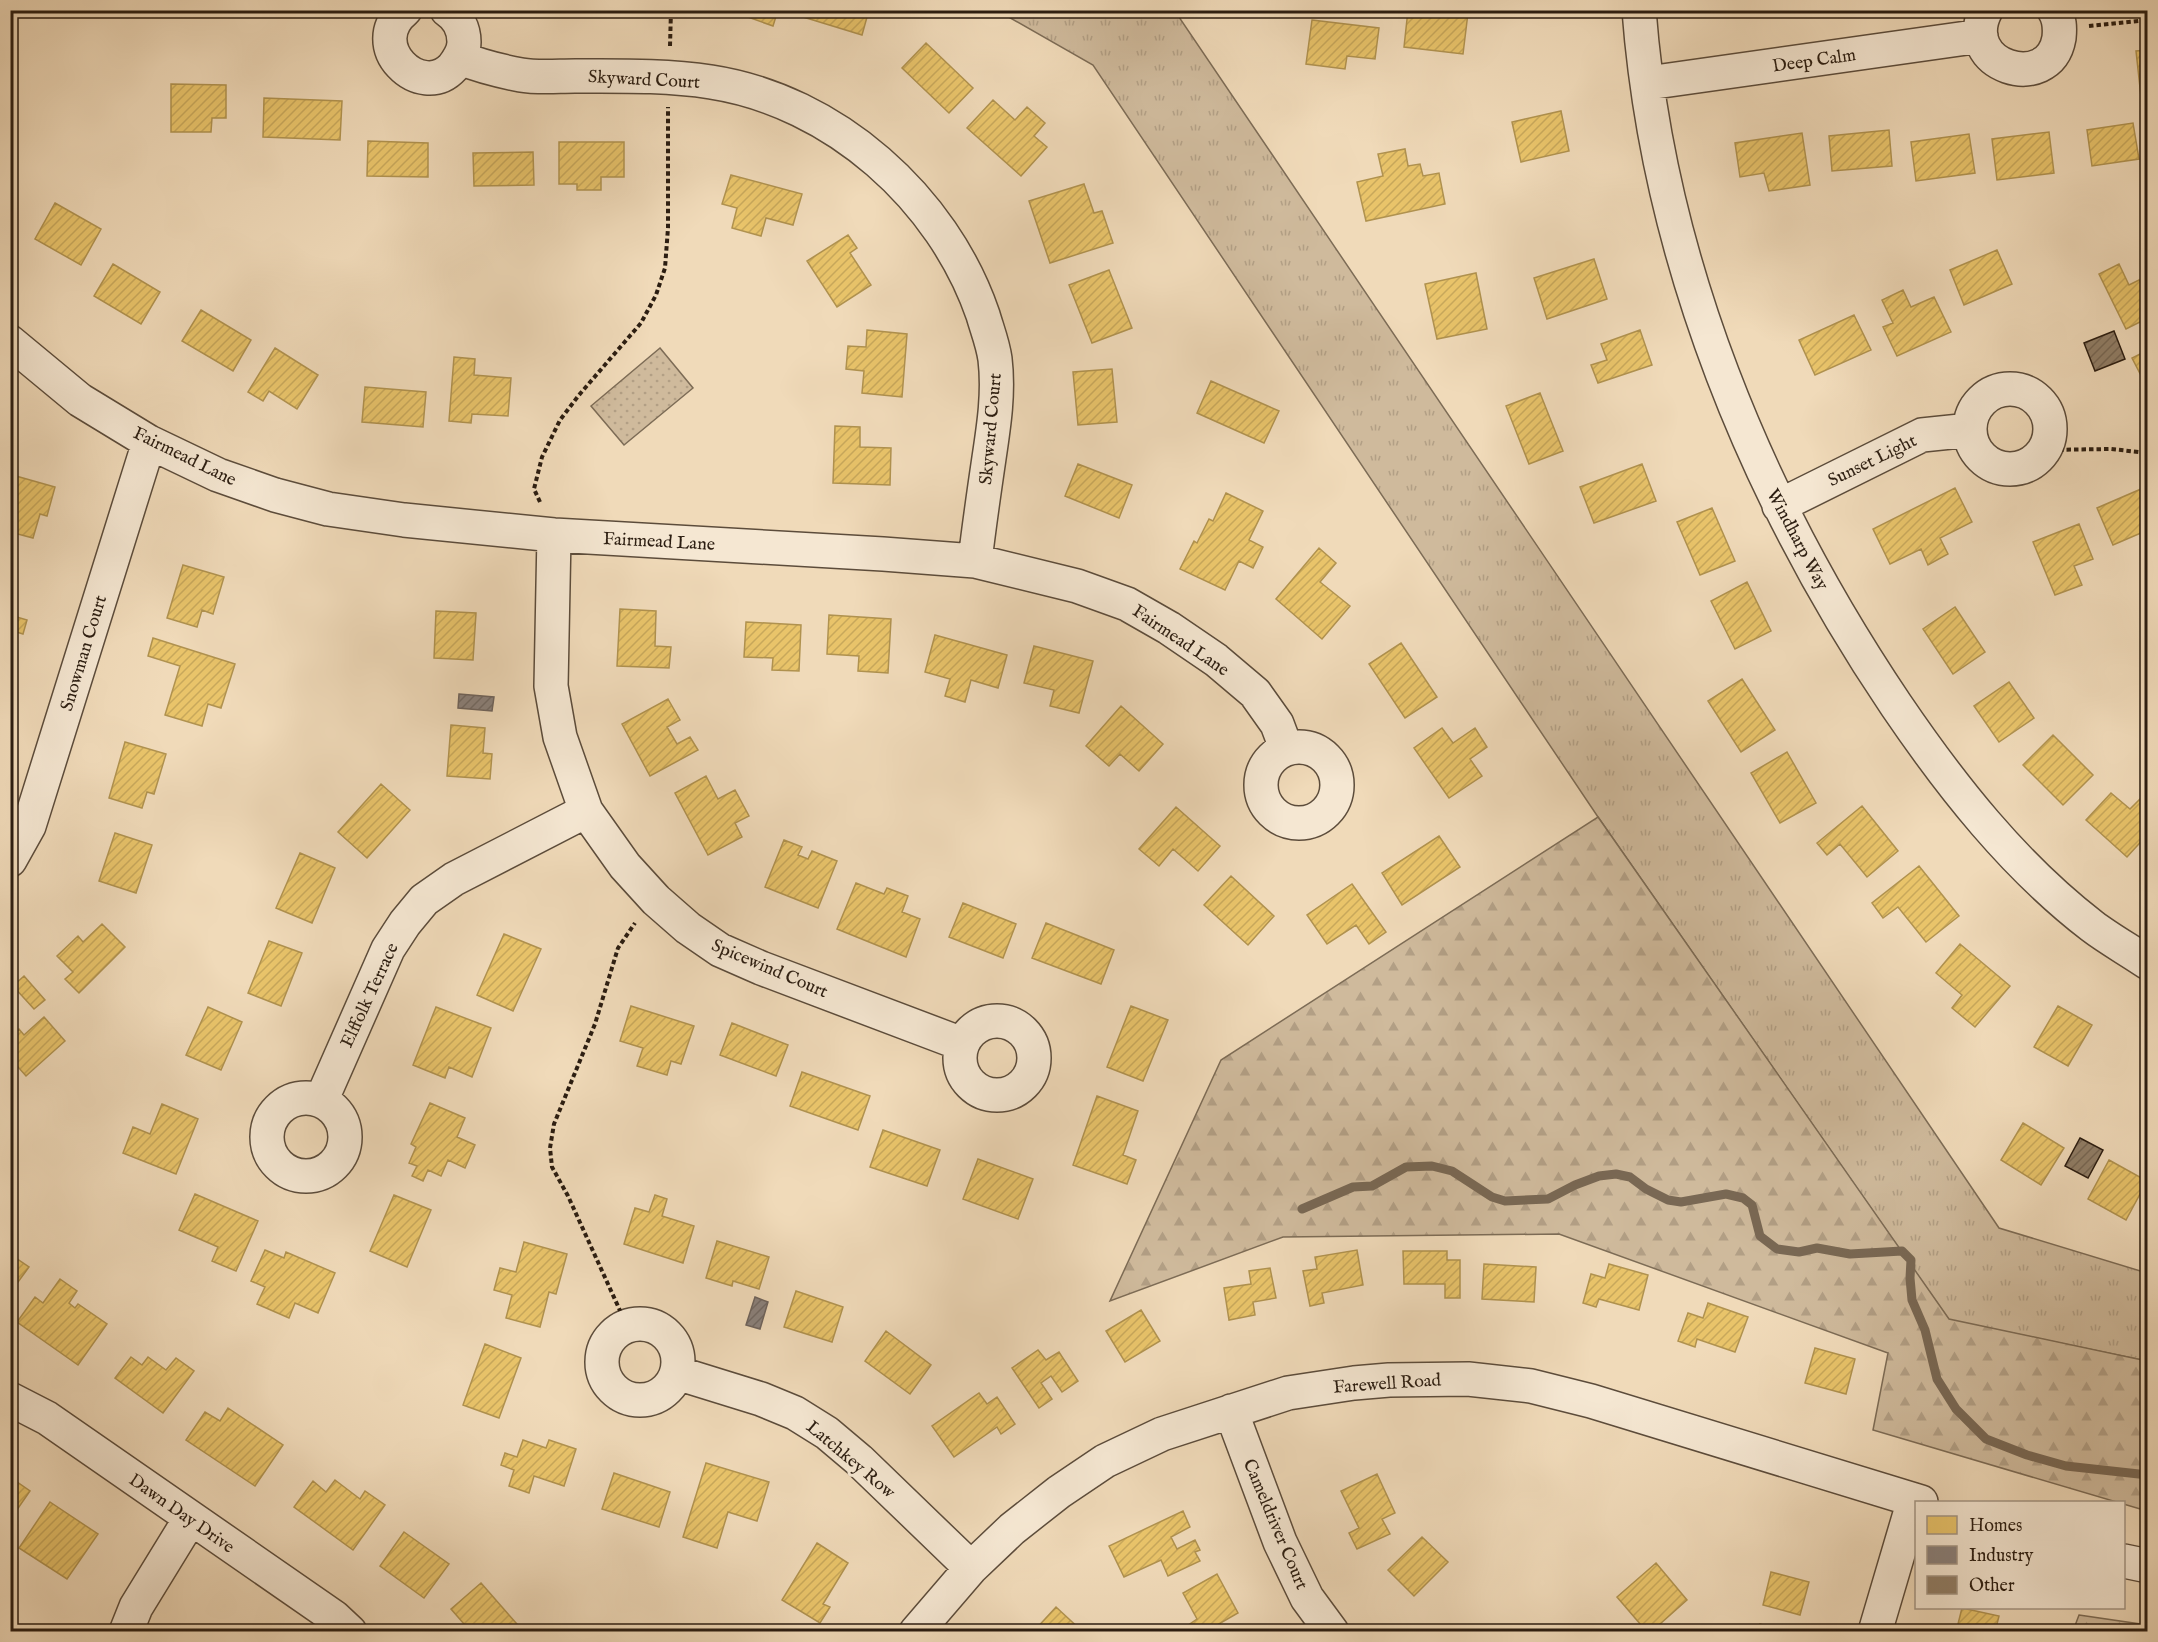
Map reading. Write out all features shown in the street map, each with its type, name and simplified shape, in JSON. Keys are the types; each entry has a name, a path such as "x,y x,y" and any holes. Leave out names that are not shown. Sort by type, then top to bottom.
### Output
{"street":[{"path":"405,10 394,22 390,38 392,53 401,67 419,77 436,76 449,71 460,58 464,44 463,30 453,14 447,10"},
{"name":"Windharp Way","path":"1640,10 1648,83 1666,187 1686,264 1727,385 1752,448 1779,506 1828,597 1871,668 1924,746 1975,814 2033,874 2091,926 2148,963"},
{"name":"Deep Calm","path":"1648,83 1984,23 1988,54 1998,63 2014,69 2027,69 2042,63 2058,44 2057,20"},
{"name":"Skyward Court","path":"460,58 482,66 524,75 669,76 745,89 786,104 830,127 866,152 899,181 926,211 952,249 973,287 994,357 997,386 994,422 975,561"},
{"name":"Fairmead Lane","path":"10,342 80,400 149,442 218,475 275,495 328,509 405,520 554,535 975,561 1077,586 1127,604 1169,628 1216,660 1255,693 1277,723 1287,748"},
{"path":"2006,390 2020,391 2034,398 2045,410 2050,424 2049,437 2044,450 2037,459 2027,466 2012,469 2000,468 1987,462 1973,444 1970,430 1972,416 1980,402 1994,393 2006,390"},
{"name":"Sunset Light","path":"1779,506 1922,435 1970,430"},
{"name":"Snowman Court","path":"10,860 29,826 149,442"},
{"name":"Spicewind Court","path":"554,535 551,686 560,737 586,811 626,867 656,900 688,928 720,950 761,968 962,1044"},
{"name":"Elffolk Terrace","path":"321,1101 388,949 424,900 454,879 586,811"},
{"path":"644,1324 660,1329 672,1341 678,1356 677,1373 669,1388 654,1398 637,1400 620,1395 608,1383 602,1366 603,1349 613,1334 627,1326 644,1324"},
{"name":"Latchkey Row","path":"677,1373 761,1399 795,1413 827,1434 859,1460 971,1568"},
{"name":"Farewell Road","path":"916,1632 971,1568 1040,1507 1105,1461 1162,1434 1288,1393 1389,1380 1468,1379 1531,1386 1591,1401 1915,1501"},
{"name":"Dawn Day Drive","path":"10,1399 47,1418 334,1617 350,1632"},
{"name":"Cameldriver Court","path":"1231,1411 1280,1542 1307,1598 1332,1632"},
{"path":"1875,1632 1915,1508"},
{"path":"126,1632 136,1606 190,1518"},
{"path":"2125,1561 2148,1566"}],"path":[{"path":"554,535 534,489 542,458 560,420 641,323 657,295 664,268 668,228 671,10"},
{"path":"2057,20 2148,20"},
{"path":"2044,450 2111,449 2148,453"},
{"path":"627,1326 568,1196 552,1167 550,1148 554,1124 595,1024 618,948 629,928 656,900"}],"green space":[{"path":"1168,10 1179,17 1999,1228 2147,1273 2147,1361 1949,1320 1598,817 1093,65 998,11"},
{"path":"660,348 693,388 624,445 591,406"},
{"path":"1598,817 1949,1319 2147,1361 2147,1511 2125,1504 2125,1501 2113,1501 1873,1430 1888,1353 1559,1234 1283,1237 1110,1301 1221,1060"},
{"path":"2079,1615 2147,1625 2147,1631 2073,1631"}],"building: Homes":[{"path":"728,10 778,10 773,26"},
{"path":"805,10 869,10 862,35 803,17"},
{"path":"1408,10 1468,13 1463,54 1404,47"},
{"path":"1312,20 1379,28 1375,59 1347,56 1345,69 1306,64"},
{"path":"926,43 973,88 949,113 902,68"},
{"path":"2148,50 2148,106 2142,106 2136,51"},
{"path":"171,84 226,85 226,118 212,118 211,132 171,132"},
{"path":"264,98 342,101 340,140 263,137"},
{"path":"993,100 1015,120 1027,107 1045,123 1034,136 1047,147 1021,176 967,128"},
{"path":"1561,111 1569,151 1521,162 1512,122"},
{"path":"2133,123 2139,159 2092,166 2087,130"},
{"path":"1889,130 1892,166 1832,171 1829,136"},
{"path":"2049,132 2054,173 1997,180 1992,139"},
{"path":"1802,133 1810,185 1769,191 1764,173 1740,177 1735,143"},
{"path":"1969,134 1975,173 1916,181 1911,142"},
{"path":"368,141 428,143 428,177 367,176"},
{"path":"559,142 624,142 624,177 601,177 601,190 577,190 577,184 559,184"},
{"path":"1405,149 1408,166 1420,164 1423,176 1439,173 1445,204 1366,221 1357,182 1383,176 1378,154"},
{"path":"533,152 534,185 474,186 473,153"},
{"path":"731,175 802,194 793,225 766,218 761,236 732,228 737,208 722,204"},
{"path":"1084,184 1094,213 1102,211 1113,243 1050,263 1029,201"},
{"path":"55,203 101,229 81,265 35,239"},
{"path":"848,235 857,248 850,253 871,285 837,307 807,261"},
{"path":"1997,250 2012,284 1964,305 1950,270"},
{"path":"1594,259 1607,299 1547,319 1534,278"},
{"path":"113,264 160,292 141,324 94,296"},
{"path":"2119,264 2129,285 2141,279 2148,291 2148,318 2126,329 2099,274"},
{"path":"1109,270 1132,328 1092,343 1069,285"},
{"path":"1476,273 1487,329 1437,339 1425,284"},
{"path":"1903,290 1911,307 1934,297 1951,332 1897,356 1883,327 1893,323 1882,300"},
{"path":"201,310 251,340 233,371 182,341"},
{"path":"1854,315 1871,350 1815,375 1799,340"},
{"path":"867,330 907,334 902,397 862,393 864,371 846,369 848,346 866,347"},
{"path":"1640,330 1652,365 1598,383 1591,365 1607,360 1601,344"},
{"path":"275,348 318,375 297,409 269,391 263,401 248,392"},
{"path":"2148,350 2148,389 2132,358"},
{"path":"454,357 475,359 474,375 511,378 508,416 472,414 471,423 449,421"},
{"path":"1112,369 1117,422 1078,425 1073,372"},
{"path":"1211,381 1279,411 1264,443 1197,413"},
{"path":"365,387 426,392 423,427 362,422"},
{"path":"1540,393 1563,451 1529,464 1506,406"},
{"path":"835,426 860,427 860,447 891,448 890,485 833,483"},
{"path":"1078,464 1132,485 1119,518 1065,496"},
{"path":"1642,464 1656,501 1594,523 1580,487"},
{"path":"16,476 55,487 47,516 40,514 33,538 10,532 10,496"},
{"path":"2148,486 2148,530 2113,545 2097,508"},
{"path":"1955,488 1972,522 1940,538 1948,554 1928,565 1921,549 1890,564 1873,529"},
{"path":"1226,493 1263,511 1249,540 1263,547 1253,568 1239,561 1225,590 1180,569 1194,541 1197,543 1209,519 1213,521"},
{"path":"1712,508 1735,561 1700,575 1677,522"},
{"path":"2079,524 2093,559 2074,566 2082,585 2055,595 2033,542"},
{"path":"1319,548 1336,563 1320,582 1350,606 1322,639 1276,599"},
{"path":"183,565 224,577 213,614 202,610 197,627 167,618"},
{"path":"1747,582 1771,631 1735,649 1711,601"},
{"path":"1955,607 1985,652 1953,674 1923,629"},
{"path":"620,609 656,611 655,646 671,647 669,668 617,666"},
{"path":"436,611 476,613 473,660 434,658"},
{"path":"10,615 27,620 23,634 10,630"},
{"path":"829,615 891,619 888,673 858,671 859,656 827,654"},
{"path":"746,622 801,625 799,671 772,670 773,658 744,657"},
{"path":"935,635 1007,655 998,688 971,680 965,702 945,696 950,679 925,672"},
{"path":"153,638 235,664 221,708 208,704 202,726 165,715 180,666 148,656"},
{"path":"1401,643 1437,697 1405,718 1369,664"},
{"path":"1034,646 1093,661 1079,713 1050,706 1054,690 1024,683"},
{"path":"1742,679 1775,730 1741,752 1708,701"},
{"path":"2009,682 2034,718 1999,742 1974,706"},
{"path":"668,699 680,720 667,727 677,744 690,737 698,750 650,776 622,724"},
{"path":"1121,706 1163,744 1139,771 1120,754 1109,766 1086,746"},
{"path":"451,725 485,728 483,753 492,754 490,779 447,776"},
{"path":"1442,728 1453,743 1475,728 1487,747 1470,759 1482,776 1449,798 1414,748"},
{"path":"2053,735 2093,775 2063,805 2023,765"},
{"path":"125,742 166,754 154,794 147,792 142,808 109,798"},
{"path":"1787,752 1816,803 1780,823 1751,773"},
{"path":"706,776 718,799 735,790 749,816 735,823 742,837 708,855 675,793"},
{"path":"381,784 410,810 367,858 338,832"},
{"path":"2111,793 2130,809 2141,798 2148,804 2148,811 2142,817 2148,822 2148,834 2127,857 2086,820"},
{"path":"1862,806 1898,851 1867,877 1840,844 1827,855 1817,843"},
{"path":"1176,807 1220,846 1198,871 1173,849 1159,866 1139,849"},
{"path":"115,833 152,845 136,893 99,881"},
{"path":"1439,836 1460,867 1402,905 1382,873"},
{"path":"784,840 802,847 798,855 808,859 812,851 837,861 818,908 765,887"},
{"path":"300,853 335,868 312,923 276,908"},
{"path":"1919,866 1959,916 1926,942 1898,907 1883,918 1872,903"},
{"path":"1231,876 1274,916 1248,945 1204,905"},
{"path":"856,883 884,894 887,888 908,896 902,912 920,919 906,957 837,929"},
{"path":"1352,884 1386,932 1369,944 1356,925 1327,944 1307,915"},
{"path":"963,903 1016,924 1003,958 949,937"},
{"path":"1046,923 1114,950 1101,984 1032,958"},
{"path":"102,924 125,947 79,993 65,979 73,972 57,956 78,936 83,942"},
{"path":"504,934 541,949 513,1011 477,995"},
{"path":"269,941 302,953 281,1006 248,993"},
{"path":"1960,944 2010,986 1975,1027 1952,1008 1962,995 1936,973"},
{"path":"24,976 45,1000 34,1009 13,986"},
{"path":"631,1006 694,1026 681,1064 671,1061 667,1075 637,1066 643,1048 620,1041"},
{"path":"1131,1006 1168,1020 1143,1081 1107,1067"},
{"path":"2058,1006 2092,1025 2068,1066 2034,1047"},
{"path":"208,1007 242,1022 221,1070 186,1055"},
{"path":"436,1007 491,1028 472,1077 449,1067 445,1078 413,1065"},
{"path":"44,1017 65,1041 26,1076 10,1058 10,1037 19,1029 24,1035"},
{"path":"732,1023 788,1045 776,1076 720,1055"},
{"path":"802,1072 870,1096 858,1130 790,1106"},
{"path":"1097,1096 1138,1111 1123,1155 1136,1160 1127,1184 1073,1165"},
{"path":"430,1103 465,1118 457,1137 475,1145 465,1168 448,1160 441,1176 428,1170 423,1181 412,1176 417,1166 409,1163 416,1147 411,1144"},
{"path":"162,1104 198,1119 176,1174 123,1153 133,1127 150,1134"},
{"path":"2023,1123 2064,1148 2041,1185 2001,1160"},
{"path":"883,1130 940,1150 927,1186 870,1167"},
{"path":"978,1159 1033,1179 1018,1219 963,1199"},
{"path":"2109,1160 2147,1181 2126,1220 2088,1199"},
{"path":"195,1194 258,1221 236,1271 212,1261 218,1247 179,1230"},
{"path":"394,1195 431,1210 407,1267 370,1251"},
{"path":"655,1195 667,1199 662,1216 694,1226 683,1263 624,1244 635,1208 649,1212"},
{"path":"717,1241 769,1257 759,1289 733,1281 732,1286 706,1278"},
{"path":"524,1242 567,1254 556,1294 549,1292 540,1327 506,1318 512,1295 494,1290 500,1268 516,1272"},
{"path":"265,1250 284,1258 286,1252 335,1273 318,1313 295,1303 289,1318 257,1304 265,1287 251,1281"},
{"path":"1357,1250 1363,1285 1322,1293 1324,1303 1310,1306 1303,1271 1317,1269 1315,1257"},
{"path":"1403,1251 1447,1251 1447,1260 1460,1260 1460,1298 1445,1298 1445,1284 1404,1284"},
{"path":"10,1254 29,1267 10,1293"},
{"path":"1484,1264 1536,1267 1534,1302 1482,1299"},
{"path":"1609,1264 1648,1275 1639,1310 1599,1299 1596,1307 1583,1303 1591,1274 1605,1278"},
{"path":"1270,1268 1276,1298 1253,1302 1255,1315 1229,1320 1224,1288 1251,1284 1249,1271"},
{"path":"60,1279 77,1291 69,1303 75,1308 78,1304 107,1324 78,1365 17,1322 35,1297 43,1303"},
{"path":"796,1291 843,1307 832,1342 784,1327"},
{"path":"1708,1303 1748,1317 1735,1352 1697,1339 1695,1347 1678,1341 1688,1313 1703,1318"},
{"path":"1141,1310 1160,1341 1125,1362 1106,1331"},
{"path":"886,1331 931,1365 910,1394 865,1361"},
{"path":"485,1344 521,1358 499,1418 463,1405"},
{"path":"1815,1348 1855,1359 1846,1394 1805,1383"},
{"path":"1038,1350 1046,1360 1059,1352 1078,1381 1062,1392 1051,1376 1041,1383 1052,1399 1039,1408 1012,1368"},
{"path":"131,1357 142,1365 148,1357 166,1370 176,1358 194,1371 163,1413 115,1378"},
{"path":"979,1393 987,1404 997,1397 1015,1424 1001,1434 997,1427 954,1457 932,1426"},
{"path":"228,1408 283,1445 255,1486 186,1440 205,1412 220,1421"},
{"path":"523,1440 546,1448 549,1440 576,1449 564,1486 534,1476 529,1493 509,1486 514,1470 501,1465 505,1453 517,1457"},
{"path":"706,1463 769,1482 757,1521 728,1512 717,1548 683,1537"},
{"path":"614,1473 670,1492 659,1527 602,1509"},
{"path":"1377,1474 1395,1513 1382,1519 1390,1534 1357,1549 1349,1533 1359,1528 1341,1491"},
{"path":"10,1477 30,1491 12,1517 10,1516"},
{"path":"335,1480 360,1499 365,1491 385,1505 353,1550 294,1507 313,1481 326,1492"},
{"path":"50,1502 98,1534 67,1579 19,1548"},
{"path":"1183,1511 1190,1527 1171,1537 1177,1549 1195,1540 1200,1550 1195,1552 1200,1561 1168,1576 1161,1560 1124,1577 1109,1546"},
{"path":"404,1532 449,1564 424,1598 380,1566"},
{"path":"1422,1537 1448,1562 1414,1596 1388,1570"},
{"path":"817,1543 848,1563 823,1604 830,1607 820,1623 782,1600"},
{"path":"1656,1563 1687,1600 1651,1632 1647,1632 1617,1597"},
{"path":"1771,1572 1809,1582 1800,1615 1763,1605"},
{"path":"1217,1574 1238,1613 1205,1632 1178,1632 1197,1619 1183,1593"},
{"path":"481,1583 524,1632 471,1632 451,1609"},
{"path":"1056,1607 1083,1632 1033,1632"},
{"path":"1962,1609 1999,1616 1995,1632 1956,1632"},
{"path":"1760,1624 1787,1632 1759,1632"}],"building: Industry":[{"path":"459,694 494,697 492,711 458,708"},
{"path":"755,1297 768,1302 760,1329 746,1325"}],"building: Other":[{"path":"2114,331 2125,359 2095,371 2084,343"},
{"path":"2080,1138 2103,1150 2088,1178 2065,1166"}],"waterway":[{"path":"1302,1209 1353,1187 1372,1186 1406,1167 1432,1166 1452,1171 1492,1197 1505,1201 1548,1199 1599,1176 1616,1174 1630,1177 1646,1189 1668,1200 1681,1202 1726,1194 1743,1198 1752,1205 1760,1236 1777,1249 1799,1252 1817,1248 1850,1254 1902,1251 1911,1260 1912,1300 1925,1330 1937,1379 1956,1409 1986,1439 2027,1455 2066,1466 2148,1475"}]}
